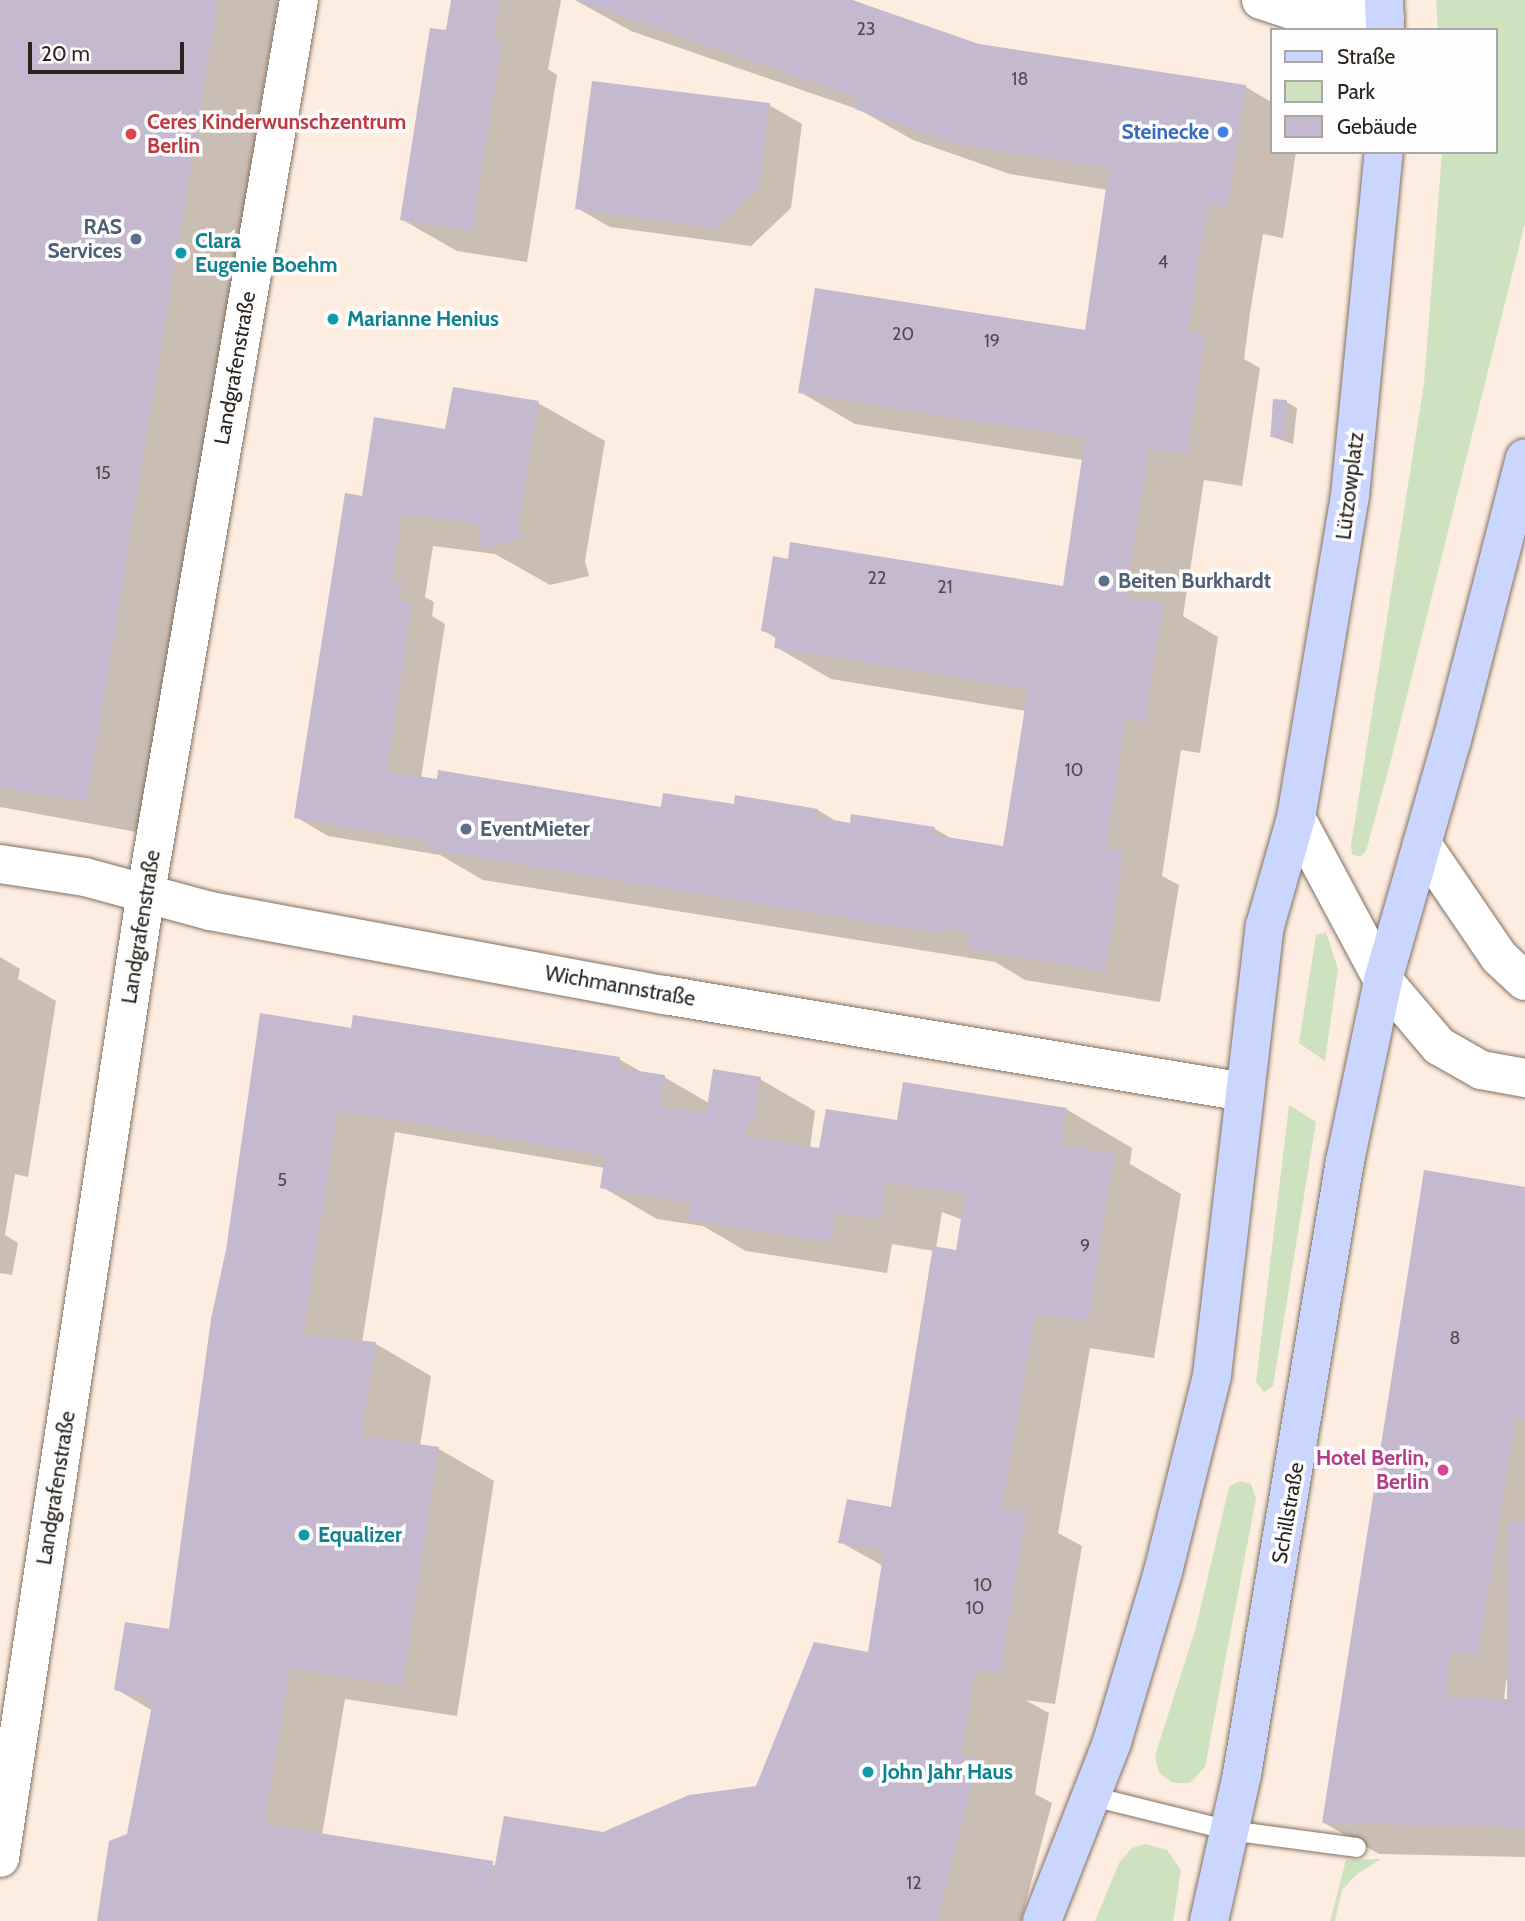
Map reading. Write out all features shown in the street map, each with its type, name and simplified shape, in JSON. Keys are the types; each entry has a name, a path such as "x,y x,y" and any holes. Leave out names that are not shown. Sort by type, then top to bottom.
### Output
{"main road":[{"name":"Lützowplatz","path":"1244,1092 1265,926 1296,818 1350,496 1384,154"},
{"path":"1383,980 1525,458"},
{"name":"Schillstraße","path":"1209,1921 1230,1830 1290,1504 1345,1161 1383,980"},
{"path":"1042,1921 1092,1796 1163,1572 1212,1375 1244,1092"}],"street":[{"name":"Landgrafenstraße","path":"0,1858 146,892 299,0"},
{"path":"1261,0 1299,12 1385,15"},
{"path":"1296,818 1383,980 1440,1046 1481,1070 1525,1078"},
{"path":"1422,844 1499,957 1525,981"},
{"name":"Wichmannstraße","path":"0,864 146,892 210,911 708,1003 1244,1092"}],"lane":[{"path":"1092,1796 1230,1830 1356,1847"}],"green space":[{"path":"1436,0 1525,0 1525,223 1390,764 1366,851 1360,857 1352,854 1351,846 1424,384 1442,154 1497,154 1497,28 1438,28"},
{"path":"1326,932 1338,969 1325,1061 1299,1043 1316,935"},
{"path":"1289,1105 1316,1122 1273,1386 1264,1392 1256,1382"},
{"path":"1239,1481 1251,1484 1256,1498 1205,1767 1190,1783 1173,1783 1159,1773 1155,1756 1196,1627 1229,1487"},
{"path":"1146,1844 1167,1850 1181,1870 1173,1921 1095,1921 1119,1863 1132,1848"},
{"path":"1381,1859 1356,1875 1342,1890 1335,1921 1330,1921 1346,1860"}],"building":[{"path":"0,0 218,0 87,802 0,788"},
{"path":"451,0 500,0 493,39 502,41 472,232 400,220 430,28 446,30"},
{"path":"575,0 852,0 979,44 1246,85 1227,207 1208,204 1195,281 1188,331 1205,334 1187,455 1149,449 1126,596 1163,603 1145,722 1126,719 1106,849 1124,852 1105,971 968,949 970,933 941,928 940,933 923,931 426,849 428,841 294,818 345,493 362,496 374,417 445,429 453,387 539,401 519,522 523,538 482,548 477,523 402,514 392,580 402,582 399,601 412,603 387,771 437,779 438,770 661,807 663,793 734,804 735,795 818,809 817,817 850,823 851,814 935,827 934,835 1003,846 1028,689 774,648 776,634 761,631 773,556 788,559 790,542 1063,586 1085,438 798,393 815,288 1085,330 1109,168 953,143 855,109 859,98"},
{"path":"592,81 770,103 758,189 717,228 575,209"},
{"path":"1273,399 1287,400 1284,438 1270,437"},
{"path":"260,1013 351,1028 353,1015 620,1057 619,1068 665,1075 660,1107 706,1114 713,1069 761,1077 753,1124 748,1123 745,1136 819,1148 826,1109 897,1120 903,1082 1067,1108 1060,1145 1115,1154 1088,1321 1036,1314 1002,1507 1027,1513 1000,1674 975,1669 961,1755 979,1759 936,1921 97,1921 109,1841 127,1834 153,1700 114,1690 125,1622 169,1629 211,1319 226,1250","holes":["338,1110 605,1156 600,1188 691,1203 688,1220 832,1242 836,1213 881,1220 886,1182 965,1194 956,1250 933,1246 891,1507 847,1499 838,1543 884,1550 868,1652 814,1642 756,1786 689,1795 603,1832 504,1816 488,1902 493,1861 264,1824 290,1668 402,1686 439,1447 361,1436 376,1342 303,1335"]},
{"name":"Hotel Berlin, Berlin","path":"1424,1170 1525,1187 1525,1419 1516,1417 1478,1656 1451,1652 1445,1697 1507,1699 1508,1521 1525,1521 1525,1827 1322,1823"}],"place":[{"name":"Steinecke","path":"1223,132"},
{"name":"Ceres Kinderwunschzentrum Berlin","path":"131,134"},
{"name":"RAS Services","path":"136,239"},
{"name":"Clara Eugenie Boehm","path":"181,253"},
{"name":"Marianne Henius","path":"333,319"},
{"name":"Beiten Burkhardt","path":"1104,581"},
{"name":"EventMieter","path":"466,829"},
{"name":"Hotel Berlin, Berlin","path":"1443,1470"},
{"name":"Equalizer","path":"304,1535"},
{"name":"John Jahr Haus","path":"868,1772"}]}
